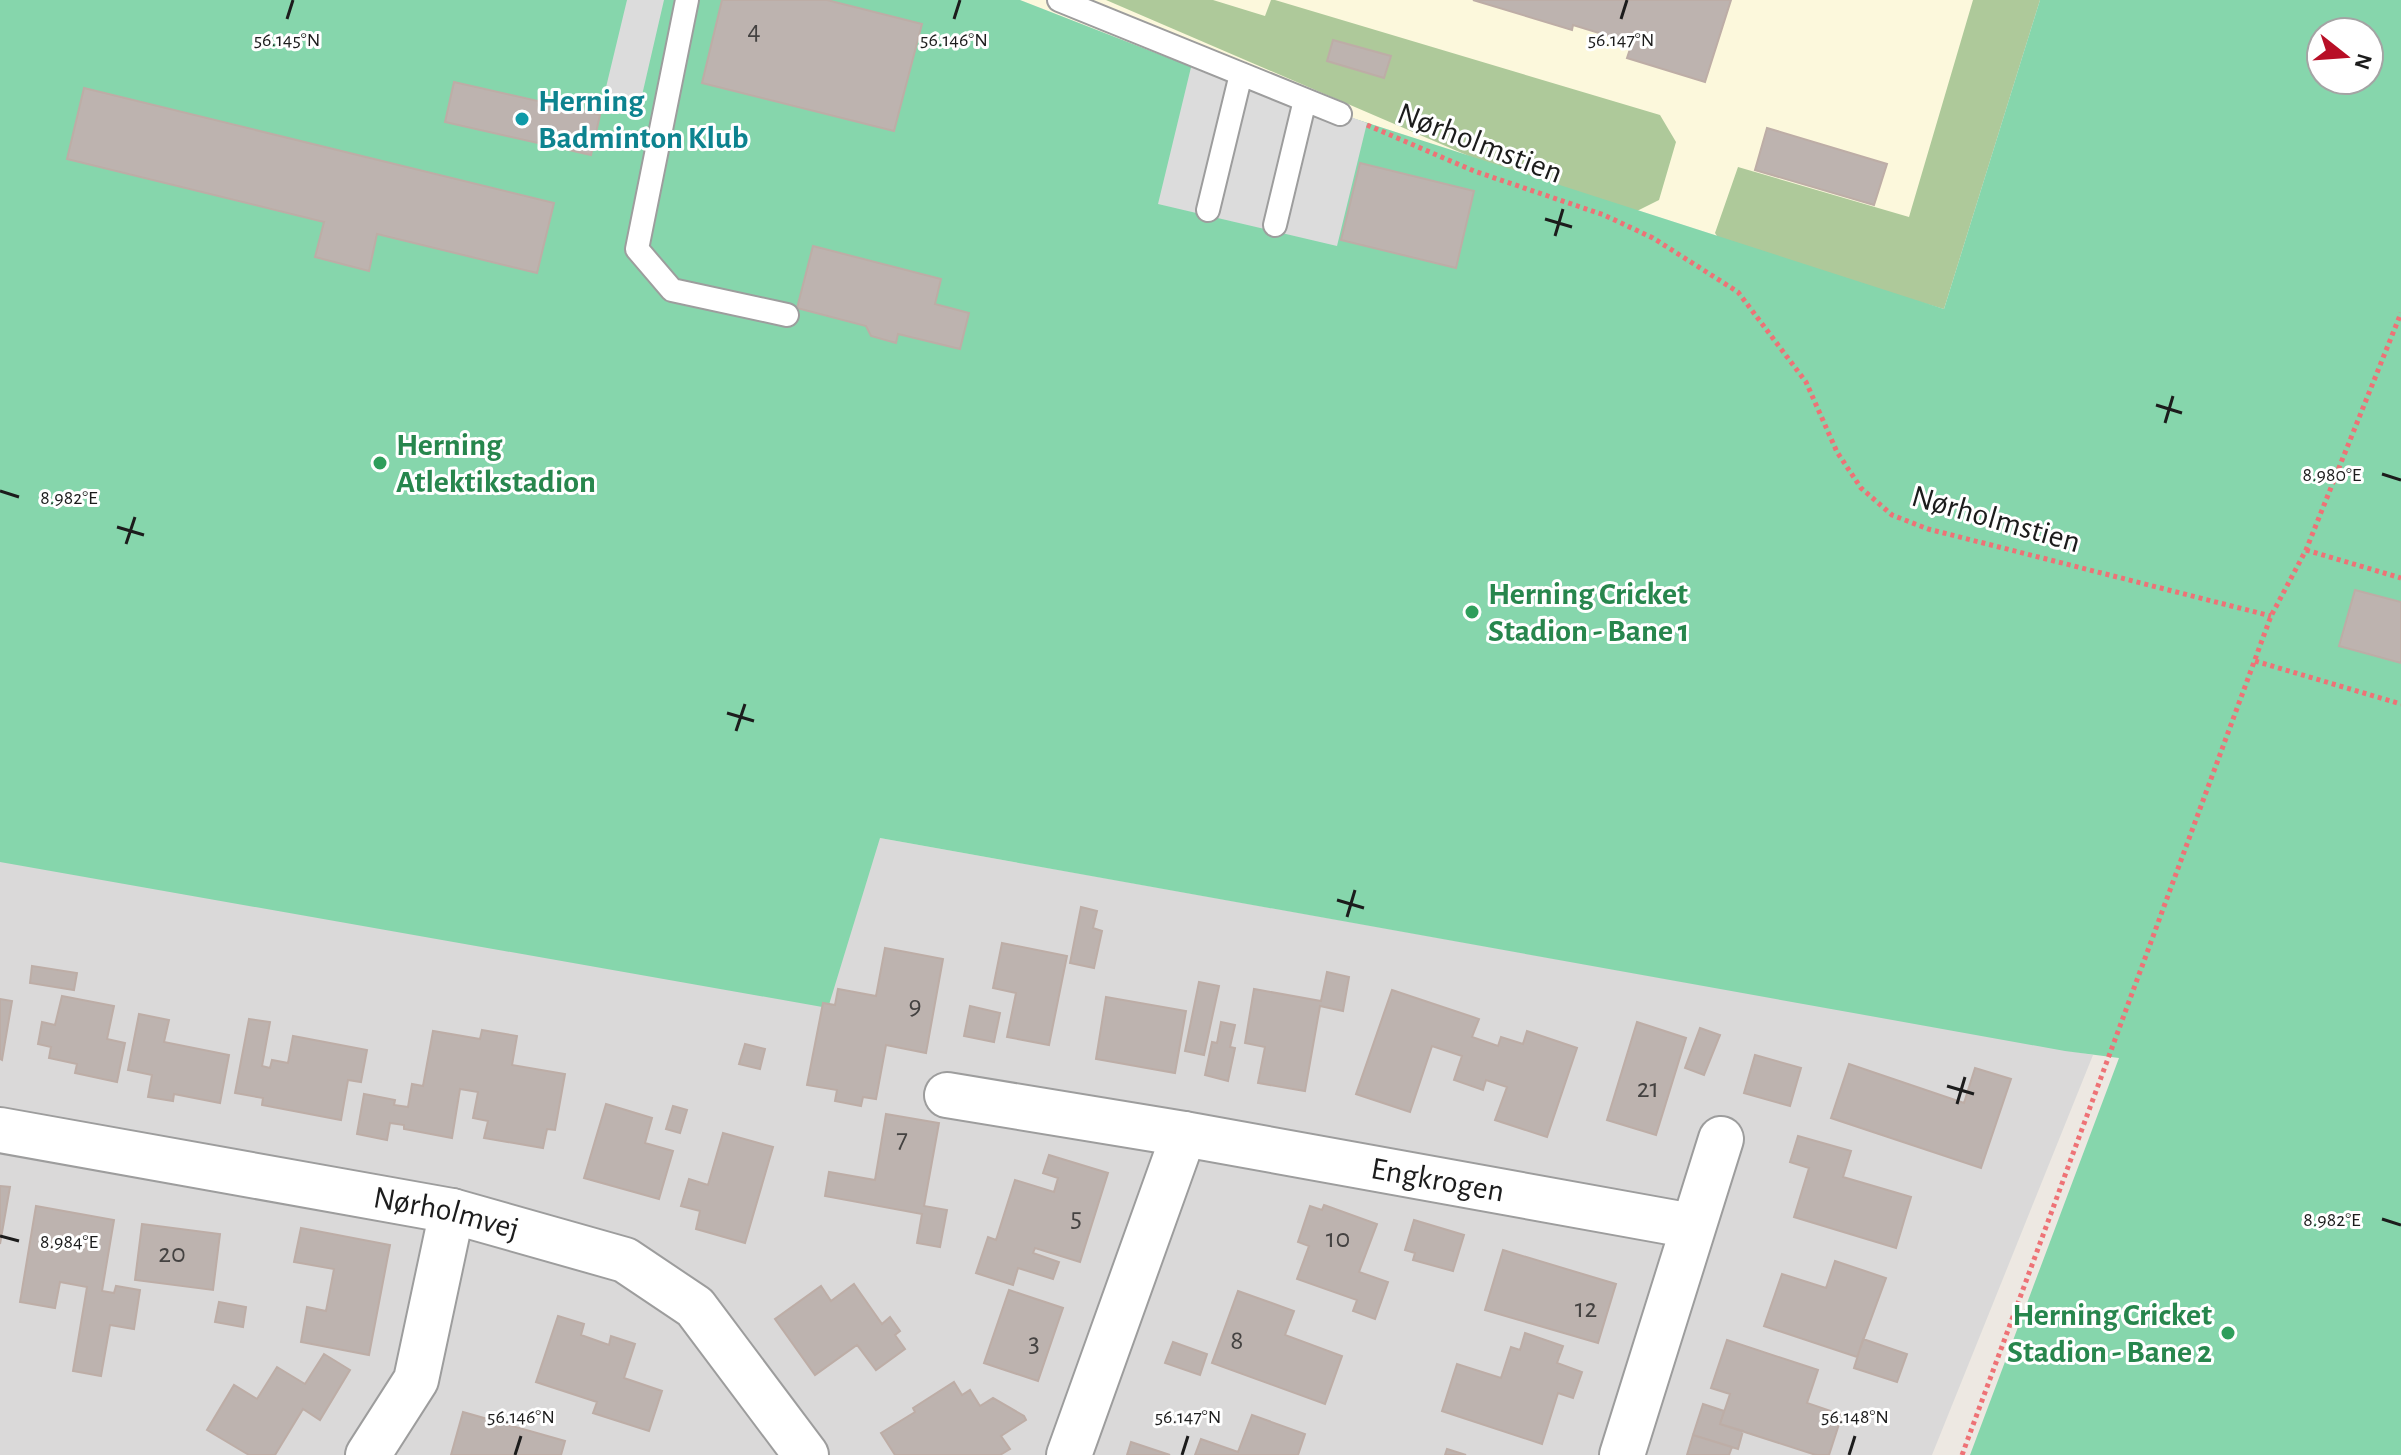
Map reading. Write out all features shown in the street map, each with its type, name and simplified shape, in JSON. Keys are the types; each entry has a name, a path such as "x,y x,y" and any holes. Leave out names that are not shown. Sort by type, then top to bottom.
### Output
{"street":[{"name":"Engkrogen","path":"947,1095 1184,1134 1692,1226"},
{"name":"Nørholmvej","path":"0,1130 452,1211 625,1260 695,1307 806,1455"},
{"path":"1069,1455 1184,1134"},
{"path":"1622,1455 1721,1139"},
{"path":"368,1455 416,1380 452,1211"}],"lane":[{"path":"687,0 637,249 672,290 787,315"},
{"path":"1059,0 1340,114"},
{"path":"1208,210 1241,74"},
{"path":"1275,225 1305,100"}],"path":[{"name":"Nørholmstien","path":"1340,114 1474,171 1604,215 1653,238 1738,292 1806,382 1837,452 1861,488 1892,515 1928,529 2271,616"},
{"path":"1962,1455 2271,616 2306,550 2401,313"},
{"path":"2306,550 2401,578"},
{"path":"2255,661 2401,704"}],"shaded area":[{"path":"627,0 664,0 637,117 601,108"},
{"path":"1020,0 2039,0 1944,309 1179,62"},
{"path":"1193,59 1367,123 1337,246 1158,204"},
{"path":"880,838 2093,1055 1932,1455 0,1455 0,857"}],"green space":[{"path":"0,0 1020,0 1179,62 1944,309 2040,0 2401,0 2401,1455 1970,1455 2119,1058 2065,1051 880,838 828,1008 0,862"},
{"path":"1106,0 1213,0 1265,16 1271,0 1275,0 1660,115 1676,142 1659,200 1629,215 1506,172"},
{"path":"1973,0 2040,0 1944,309 1723,245 1715,233 1738,167 1909,217"}],"building":[{"path":"722,0 827,0 922,24 894,131 702,83"},
{"path":"1473,0 1731,0 1705,82 1627,58 1632,43 1573,25 1572,30"},
{"path":"1333,40 1391,56 1384,78 1327,61"},
{"name":"Herning Badminton Klub","path":"454,82 600,115 591,155 445,122"},
{"path":"84,88 554,203 537,273 377,234 369,271 315,257 324,222 67,159"},
{"path":"1767,128 1887,164 1874,205 1755,170"},
{"path":"1360,163 1474,191 1456,268 1341,240"},
{"path":"813,246 941,279 935,304 969,313 960,349 898,334 896,343 871,336 866,326 797,308"},
{"path":"2355,590 2401,602 2401,663 2339,646"},
{"path":"1081,907 1097,911 1093,928 1102,931 1094,968 1070,963"},
{"path":"1002,943 1067,956 1049,1045 1007,1037 1016,993 993,988"},
{"path":"885,948 943,959 926,1053 886,1045 876,1099 863,1097 861,1106 835,1101 837,1090 807,1085 823,1003 835,1005 838,989 876,996"},
{"path":"32,966 77,973 74,990 30,983"},
{"path":"1327,972 1349,977 1343,1011 1320,1006 1305,1091 1258,1083 1265,1047 1245,1043 1254,989 1321,1001"},
{"path":"1199,982 1219,986 1204,1055 1185,1051"},
{"path":"1392,990 1479,1019 1472,1037 1498,1046 1501,1037 1523,1044 1527,1031 1577,1048 1547,1137 1495,1120 1507,1087 1486,1080 1483,1090 1454,1080 1462,1056 1432,1046 1410,1112 1356,1094"},
{"path":"62,996 114,1006 107,1039 125,1043 117,1082 75,1073 77,1064 49,1058 51,1047 38,1044 42,1022 55,1025"},
{"path":"1106,997 1186,1011 1175,1073 1096,1059"},
{"path":"0,999 12,1001 2,1060 0,1059"},
{"path":"970,1006 1000,1013 994,1042 964,1036"},
{"path":"139,1014 169,1020 164,1042 229,1055 220,1103 174,1094 173,1101 148,1097 152,1075 128,1070"},
{"path":"249,1019 270,1022 262,1066 270,1068 272,1060 288,1063 293,1036 367,1050 361,1082 348,1080 341,1120 262,1105 263,1098 235,1093"},
{"path":"1221,1022 1235,1025 1230,1047 1235,1048 1228,1081 1205,1075 1212,1042 1217,1043"},
{"path":"1637,1022 1686,1038 1656,1135 1607,1120"},
{"path":"1700,1028 1720,1035 1704,1075 1685,1068"},
{"path":"482,1030 517,1036 512,1065 565,1074 555,1130 547,1129 543,1148 484,1138 488,1121 473,1118 478,1092 460,1089 452,1138 404,1129 404,1125 390,1123 387,1140 357,1134 364,1094 395,1100 394,1105 408,1107 412,1084 423,1086 433,1031 480,1039"},
{"path":"745,1044 765,1049 760,1069 739,1064"},
{"path":"1755,1055 1801,1068 1790,1106 1744,1093"},
{"path":"1849,1064 1964,1103 1975,1068 2011,1079 1981,1168 1831,1118"},
{"path":"606,1104 652,1118 645,1143 673,1151 659,1199 584,1178"},
{"path":"673,1106 687,1110 680,1133 666,1129"},
{"path":"886,1114 939,1123 924,1206 947,1210 940,1247 917,1243 922,1214 825,1196 829,1172 875,1180"},
{"path":"723,1133 773,1147 745,1243 696,1229 700,1211 681,1206 689,1179 708,1185"},
{"path":"1798,1136 1851,1151 1843,1177 1911,1197 1896,1248 1794,1217 1809,1168 1790,1162"},
{"path":"1049,1155 1108,1173 1080,1262 1035,1248 1033,1253 1059,1262 1053,1279 1018,1268 1013,1285 976,1273 988,1237 996,1240 1015,1180 1054,1192 1058,1178 1043,1173"},
{"path":"0,1186 10,1187 0,1244"},
{"path":"1324,1205 1377,1224 1359,1272 1388,1282 1375,1319 1353,1311 1357,1300 1297,1279 1309,1246 1298,1242 1310,1206 1322,1210"},
{"path":"36,1206 114,1220 102,1291 114,1293 116,1286 140,1290 134,1329 110,1325 101,1376 73,1371 87,1287 60,1282 55,1308 20,1302"},
{"path":"1414,1220 1464,1235 1453,1271 1413,1260 1415,1253 1405,1250"},
{"path":"142,1224 220,1234 213,1290 135,1280"},
{"path":"301,1228 390,1245 369,1355 301,1342 307,1307 326,1311 334,1269 294,1262"},
{"path":"1503,1250 1616,1284 1598,1343 1485,1310"},
{"path":"1835,1261 1886,1278 1857,1357 1764,1326 1782,1274 1826,1288"},
{"path":"854,1284 882,1324 890,1317 900,1331 895,1335 905,1349 876,1370 857,1345 815,1375 775,1319 821,1286 831,1301"},
{"path":"1009,1290 1063,1308 1038,1381 984,1363"},
{"path":"1238,1291 1294,1311 1285,1335 1342,1356 1325,1404 1212,1363"},
{"path":"219,1302 246,1307 243,1327 215,1322"},
{"path":"558,1316 584,1324 581,1335 609,1345 611,1336 635,1344 624,1378 662,1391 649,1431 593,1413 597,1402 536,1382"},
{"path":"1525,1333 1563,1346 1557,1363 1582,1372 1573,1398 1558,1393 1542,1444 1442,1411 1457,1364 1501,1378 1511,1347 1520,1350"},
{"path":"1863,1339 1907,1354 1897,1382 1854,1368"},
{"path":"1727,1340 1818,1370 1807,1403 1842,1415 1829,1455 1816,1455 1720,1424 1730,1394 1711,1388"},
{"path":"1173,1342 1207,1354 1200,1375 1165,1363"},
{"path":"324,1354 350,1370 320,1420 303,1409 275,1455 249,1455 207,1430 234,1385 257,1399 277,1367 305,1384"},
{"path":"954,1382 962,1395 970,1390 980,1406 993,1398 1024,1416 1026,1420 1001,1436 1010,1449 1000,1455 895,1455 881,1433"},
{"path":"1703,1404 1724,1411 1720,1424 1743,1431 1738,1449 1693,1435"},
{"path":"463,1412 565,1441 561,1455 451,1455"},
{"path":"1252,1415 1305,1434 1298,1455 1195,1455 1201,1439 1238,1452"},
{"path":"1693,1435 1732,1447 1729,1455 1687,1455"},
{"path":"1131,1442 1170,1455 1127,1455"},
{"path":"1447,1449 1466,1455 1445,1455"}],"place":[{"name":"Herning Badminton Klub","path":"522,119"},
{"name":"Herning Atlektikstadion","path":"380,463"},
{"name":"Herning Cricket Stadion - Bane 1","path":"1472,612"},
{"name":"Herning Cricket Stadion - Bane 2","path":"2228,1333"}]}
